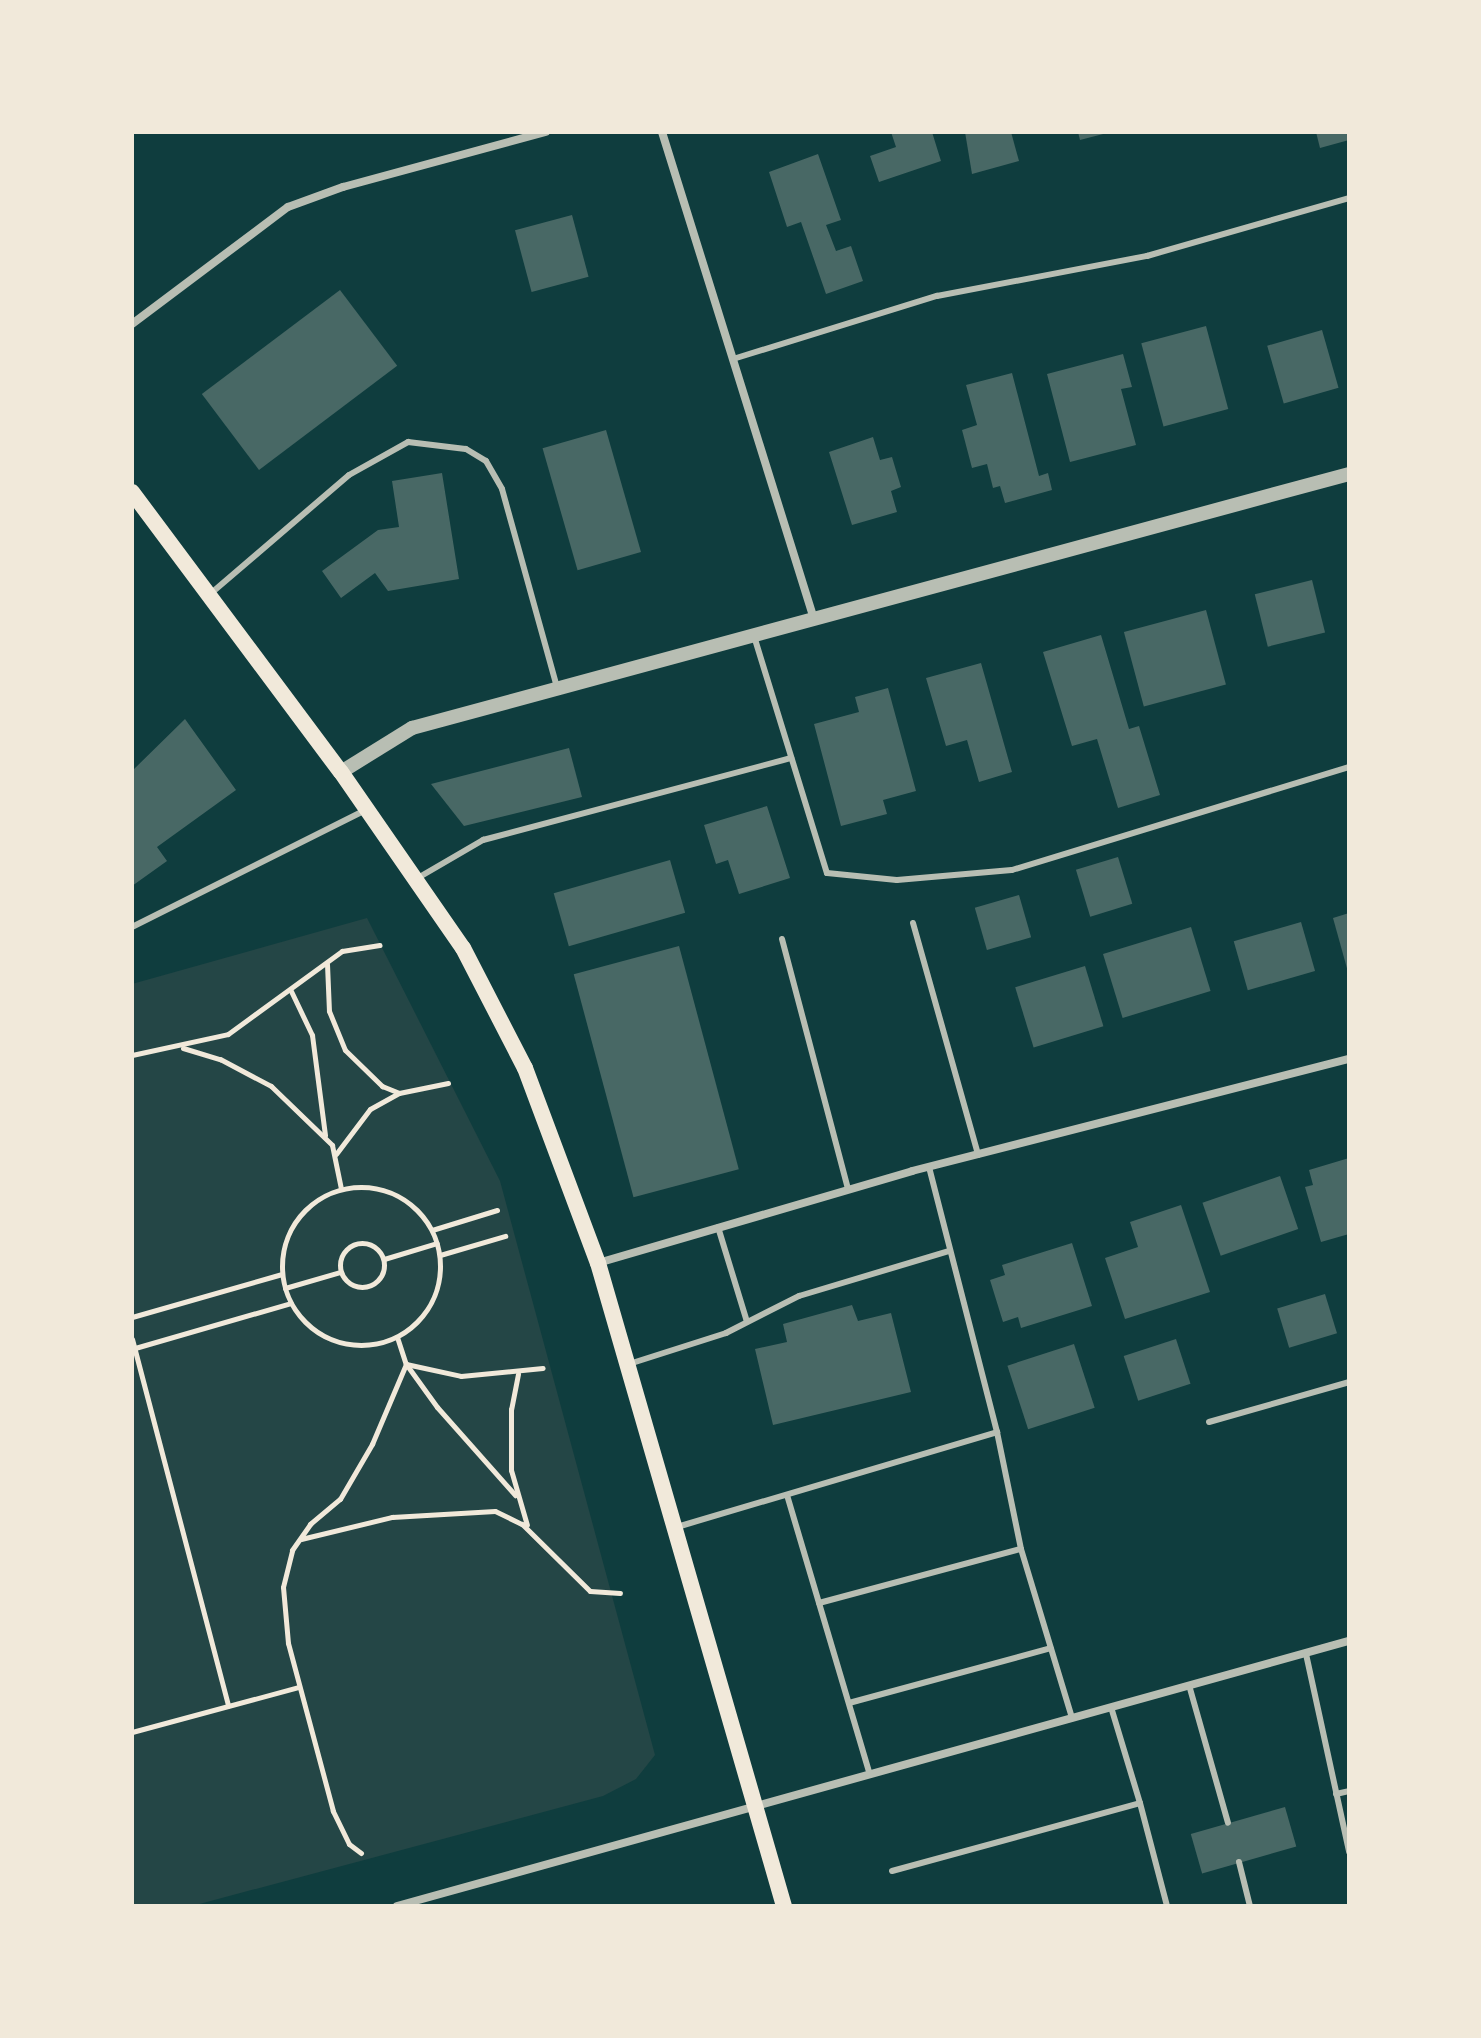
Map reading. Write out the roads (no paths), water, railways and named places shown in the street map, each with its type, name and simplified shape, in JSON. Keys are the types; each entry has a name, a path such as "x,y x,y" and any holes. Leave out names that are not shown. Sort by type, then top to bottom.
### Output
{"main road":[{"path":"132,492 341,772 416,879 463,948 525,1068 598,1263 784,1906"}],"street":[{"path":"132,324 288,207 343,187 546,132"},
{"path":"662,132 814,619"},
{"path":"341,772 412,728 1349,474"},
{"path":"598,1263 848,1189 1349,1059"},
{"path":"397,1906 1349,1641"}],"lane":[{"path":"733,359 937,296 1147,256 1349,198"},
{"path":"209,595 349,475 408,442 466,449 486,461 499,481 557,688"},
{"path":"754,636 827,873 897,880 1012,870 1349,767"},
{"path":"416,879 483,840 791,758"},
{"path":"132,927 367,809"},
{"path":"913,923 978,1155"},
{"path":"782,939 848,1189"},
{"path":"929,1167 997,1432 1021,1549 1072,1718"},
{"path":"718,1227 747,1322"},
{"path":"627,1364 747,1322 799,1296 949,1251"},
{"path":"1209,1422 1349,1382"},
{"path":"674,1527 997,1432"},
{"path":"787,1495 870,1775"},
{"path":"819,1603 1021,1549"},
{"path":"849,1703 1051,1648"},
{"path":"1306,1654 1349,1852"},
{"path":"1189,1685 1228,1823"},
{"path":"1111,1707 1167,1906"},
{"path":"1336,1794 1349,1791"},
{"path":"892,1871 1140,1803"},
{"path":"1239,1862 1250,1906"}]}
